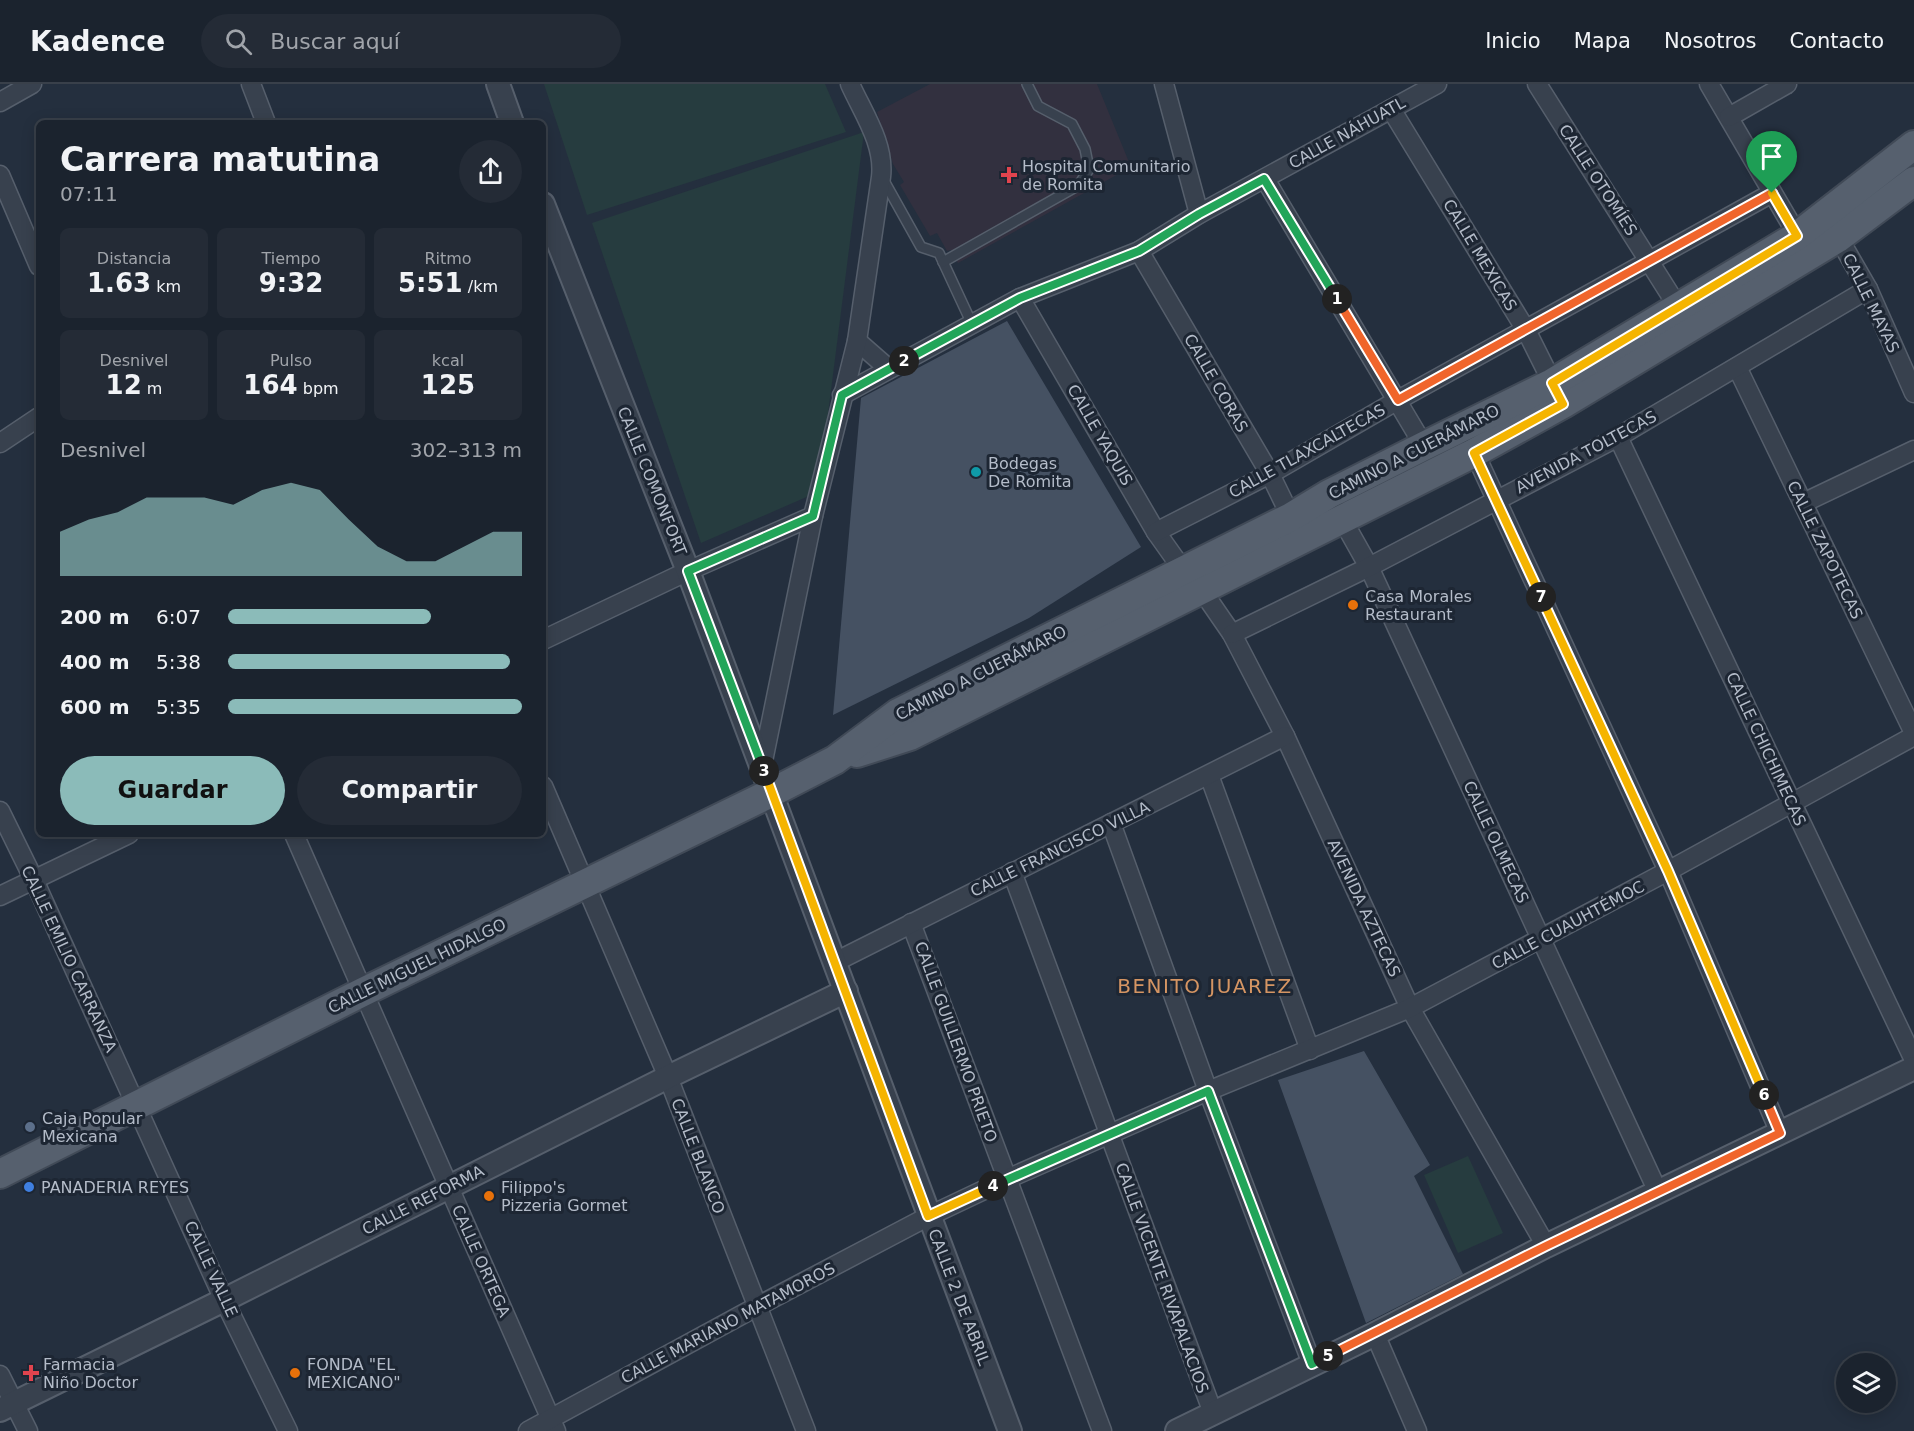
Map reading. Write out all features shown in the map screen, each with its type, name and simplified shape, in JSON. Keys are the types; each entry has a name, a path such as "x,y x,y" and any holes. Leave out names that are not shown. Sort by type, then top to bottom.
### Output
{"main road":[{"name":"CAMINO A CUERÁMARO","path":"1832,226 1914,145"},
{"name":"CAMINO A CUERÁMARO","path":"1192,580 1291,517 1335,507 1424,446 1463,426 1558,394 1832,226 1914,181"},
{"name":"CAMINO A CUERÁMARO","path":"835,760 910,736 1192,580 1335,507 1474,453 1678,306 1803,245"},
{"name":"CALLE MIGUEL HIDALGO","path":"0,1174 363,992 835,760"}],"street":[{"path":"0,102 32,84"},
{"path":"251,84 265,120"},
{"path":"498,84 511,120"},
{"path":"762,766 813,516 857,341 882,169 879,148 850,84"},
{"path":"1164,84 1199,214"},
{"name":"CALLE NÁHUATL","path":"842,395 1020,298 1139,251 1199,214 1437,84"},
{"name":"CALLE OTOMÍES","path":"1537,84 1678,306"},
{"path":"1709,84 1803,245"},
{"path":"1729,117 1787,84"},
{"name":"CALLE MEXICAS","path":"1391,109 1526,330 1558,394"},
{"path":"0,175 36,259"},
{"path":"1264,179 1424,446"},
{"name":"CALLE TLAXCALTECAS","path":"1156,532 1270,474 1398,400 1772,193"},
{"name":"CALLE COMONFORT","path":"546,212 688,571 771,792"},
{"name":"CALLE MAYAS","path":"1832,226 1868,289 1914,393"},
{"name":"CALLE CORAS","path":"1139,251 1270,474 1291,517"},
{"name":"AVENIDA TOLTECAS","path":"1232,634 1369,567 1618,437 1868,289"},
{"name":"CALLE YAQUIS","path":"1020,298 1156,532 1192,580"},
{"path":"857,341 889,369"},
{"name":"CALLE ZAPOTECAS","path":"1737,367 1914,735"},
{"path":"0,443 36,419"},
{"path":"1463,426 1668,871 1780,1133"},
{"name":"CALLE CHICHIMECAS","path":"1618,437 1914,1060"},
{"path":"1803,502 1914,450"},
{"name":"CALLE OLMECAS","path":"1335,507 1369,567 1658,1192"},
{"path":"546,639 688,571 813,516"},
{"name":"AVENIDA AZTECAS","path":"1192,580 1232,634 1284,736 1410,1008 1546,1246"},
{"name":"CALLE CUAUHTÉMOC","path":"1208,1091 1410,1008 1668,871 1914,735"},
{"name":"CALLE FRANCISCO VILLA","path":"835,962 1284,736"},
{"path":"1209,775 1310,1050"},
{"name":"CALLE 2 DE ABRIL","path":"771,792 1010,1431"},
{"name":"CALLE BLANCO","path":"546,793 668,1077 806,1431"},
{"name":"CALLE EMILIO CARRANZA","path":"0,811 34,880 137,1107"},
{"path":"1111,823 1208,1091 1312,1364"},
{"path":"0,896 123,837"},
{"name":"CALLE ORTEGA","path":"295,837 553,1425"},
{"name":"CALLE VICENTE RIVAPALACIOS","path":"1012,872 1213,1413"},
{"name":"CALLE GUILLERMO PRIETO","path":"911,923 1102,1431"},
{"name":"CALLE REFORMA","path":"7,1406 668,1077 846,991"},
{"path":"1177,1431 1375,1334 1546,1246 1914,1068"},
{"name":"CALLE MARIANO MATAMOROS","path":"528,1431 553,1425 756,1307 928,1216 1006,1179 1208,1091"},
{"name":"CALLE VALLE","path":"137,1107 224,1300 288,1431"},
{"path":"1375,1334 1417,1431"},
{"path":"0,1375 7,1406 28,1431"}],"lane":[{"path":"943,262 1079,185 1089,169 1085,148 1072,124 1038,106 1027,84"},
{"path":"882,169 921,247 939,253 972,324"}],"shaded area":[{"name":"Hospital Comunitario de Romita","path":"930,84 1097,84 1131,167 958,263 951,250 947,251 937,233 930,236 900,185 904,182 893,164 877,112"}],"green space":[{"path":"544,84 825,84 846,132 587,215"},
{"path":"864,132 818,492 701,543 592,223"},
{"path":"1468,1156 1503,1233 1458,1253 1424,1175"}],"building":[{"name":"Bodegas De Romita","path":"1007,321 1141,547 1029,618 833,715 861,398"},
{"path":"1364,1051 1430,1165 1414,1176 1463,1274 1366,1323 1278,1080"}],"place":[{"name":"Hospital Comunitario de Romita","path":"1009,175"},
{"name":"Bodegas De Romita","path":"976,472"},
{"name":"Casa Morales Restaurant","path":"1353,605"},
{"name":"Caja Popular Mexicana","path":"30,1127"},
{"name":"PANADERIA REYES","path":"29,1187"},
{"name":"Filippo's Pizzeria Gormet","path":"489,1196"},
{"name":"Farmacia Niño Doctor","path":"31,1373"},
{"name":"FONDA \"EL MEXICANO\"","path":"295,1373"}],"district":[{"name":"BENITO JUAREZ","path":"1205,986"}],"route":[{"path":"1264,179 1398,400 1772,193 1797,236 1552,383 1563,404 1474,453 1668,871 1780,1133 1546,1246 1312,1364 1208,1091 1006,1179 928,1216 688,571 813,516 842,395 1020,298 1139,251 1199,214 1264,179"}]}
